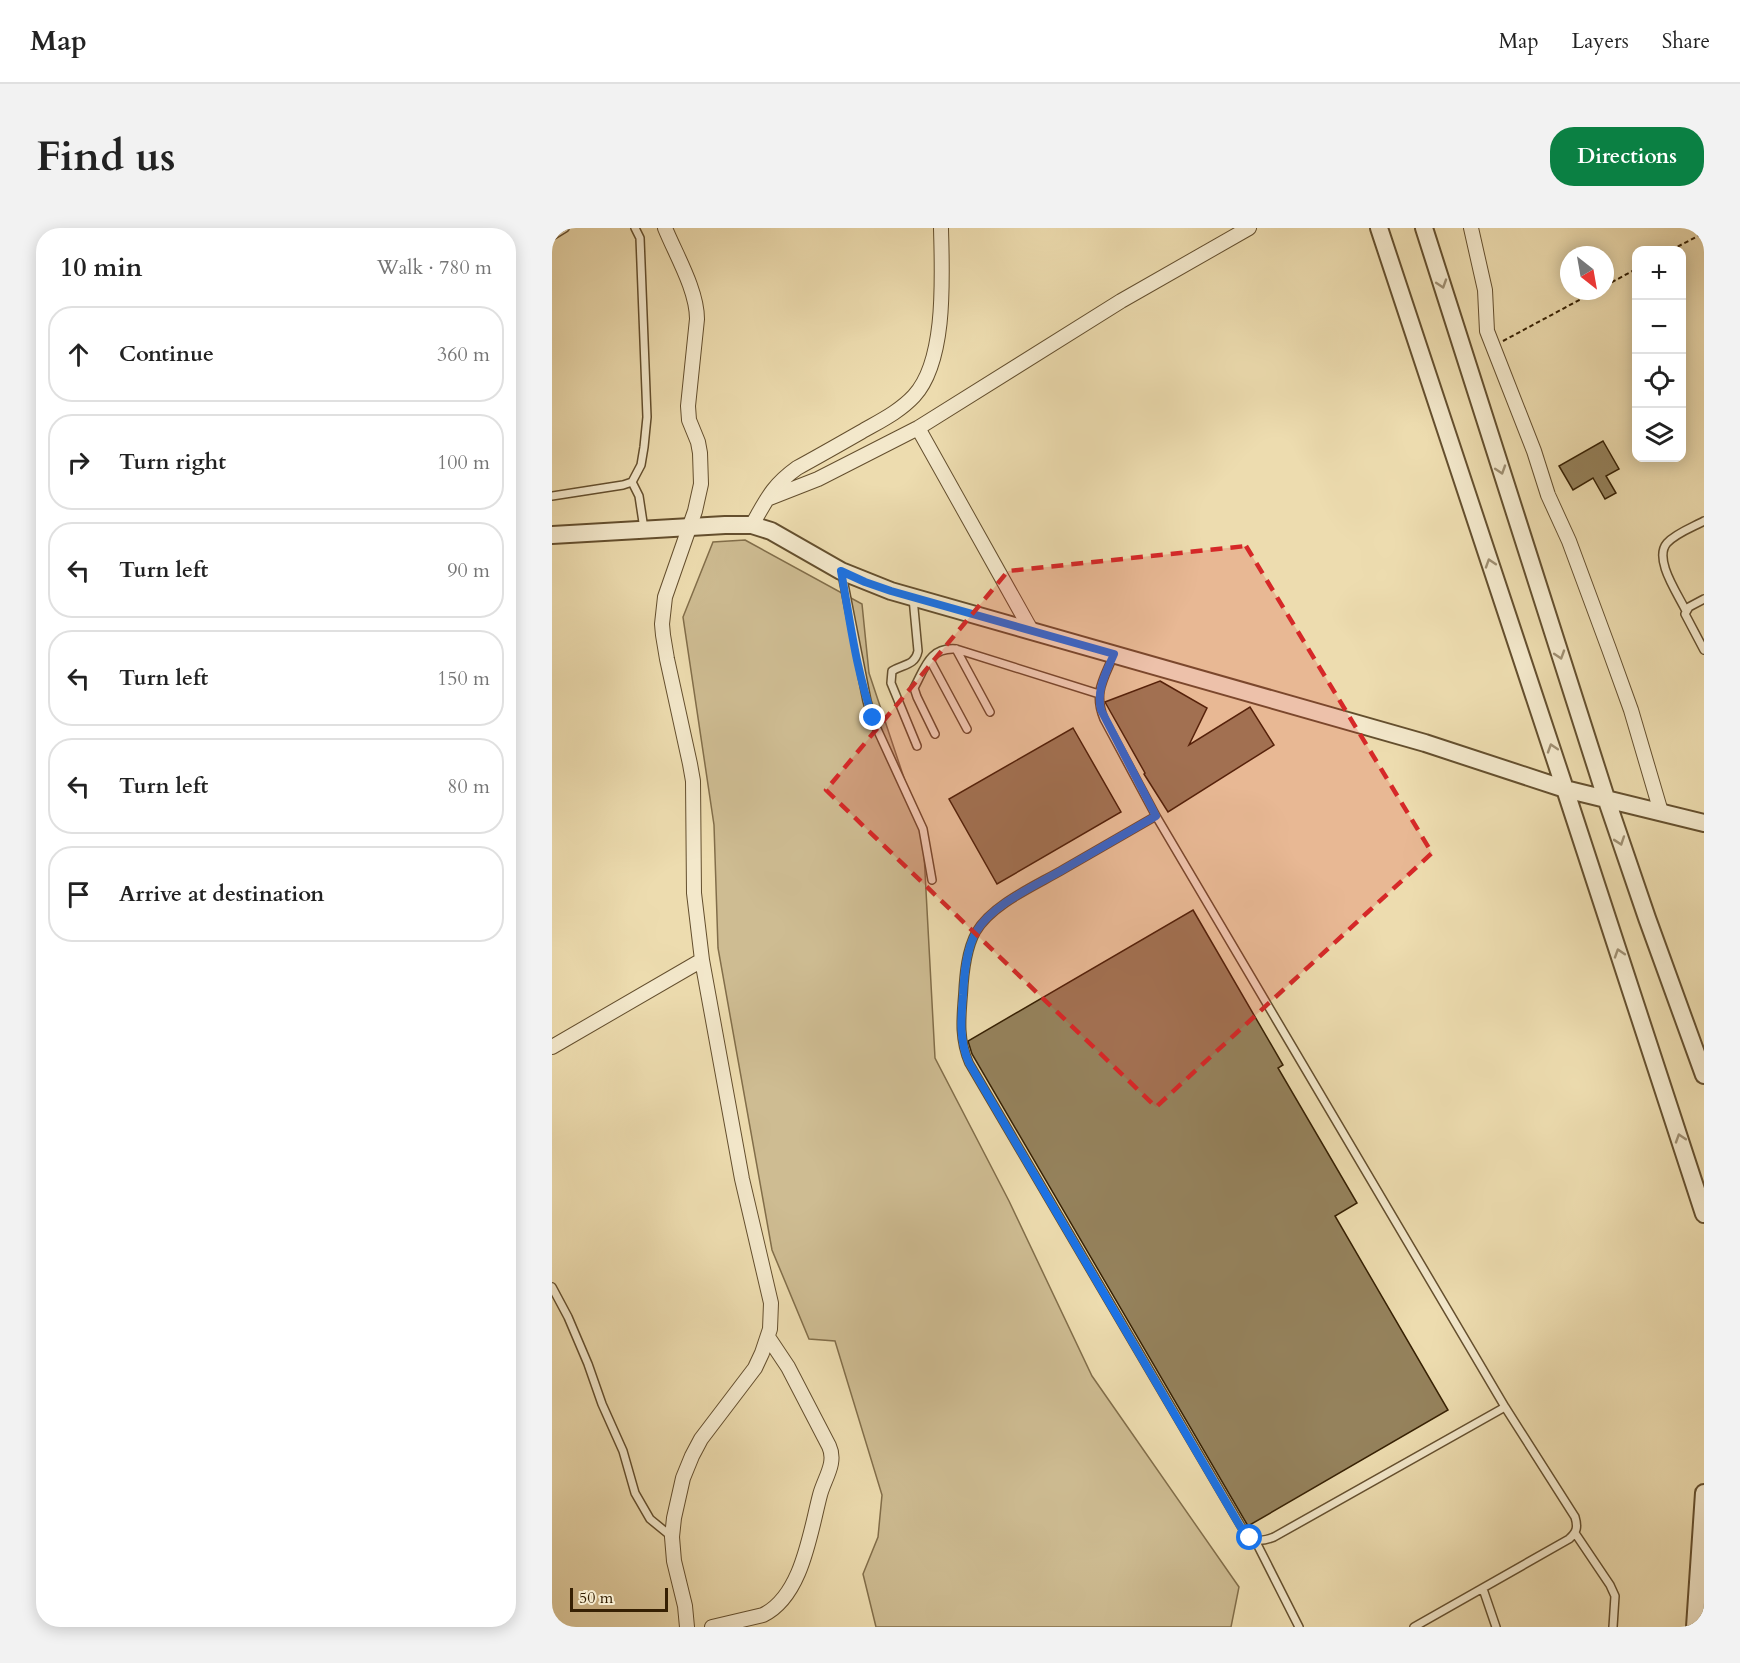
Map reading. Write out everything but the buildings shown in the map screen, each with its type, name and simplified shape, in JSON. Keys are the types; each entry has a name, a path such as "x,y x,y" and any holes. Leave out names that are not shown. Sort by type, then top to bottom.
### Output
{"street":[{"path":"665,228 690,285 697,312 688,406 689,420 700,453 701,484 665,597 663,635 693,781 694,893 702,960 742,1179 771,1303 768,1337 754,1368 713,1420 692,1456 683,1478 672,1537 674,1561 685,1606 687,1627"},
{"path":"752,525 776,484 797,468 896,412 914,396 921,386 932,362 939,326 941,228"},
{"path":"767,499 818,478 918,428 1120,301 1249,228"},
{"path":"1378,228 1704,1214"},
{"path":"1424,228 1606,798 1704,1076"},
{"path":"1471,228 1485,290 1486,331 1534,451 1548,495 1569,541 1631,710 1661,812"},
{"path":"918,428 1031,630"},
{"path":"552,535 689,526 752,525 771,531 865,582 913,598 1425,743 1565,789 1704,823"},
{"path":"552,1047 702,960"},
{"path":"712,1627 763,1615 780,1601 800,1570 823,1483 832,1463 830,1446 789,1367 768,1337"},
{"path":"1695,1627 1704,1493"}],"lane":[{"path":"554,233 565,228"},
{"path":"552,496 632,482 641,465 647,417 640,238 635,228"},
{"path":"632,482 639,496 644,529"},
{"path":"1704,521 1672,538 1663,549 1661,558 1686,611 1686,616 1704,650"},
{"path":"841,571 867,701 923,829 932,880"},
{"path":"913,598 917,657 914,662 892,671 891,683 917,747"},
{"path":"1686,611 1704,599"},
{"path":"935,734 916,698 914,688 933,655 941,649 956,649 1099,694"},
{"path":"956,649 990,712"},
{"path":"1114,654 1099,694 1098,702 1104,719 1156,816 1505,1407 1575,1517 1577,1524 1575,1533 1569,1539 1414,1627"},
{"path":"930,660 967,729"},
{"path":"1156,816 1014,898 985,920 975,933 968,956 961,1022 963,1050 1240,1526 1254,1540 1299,1627"},
{"path":"552,1287 588,1364 622,1451 635,1493 650,1519 672,1537"},
{"path":"1254,1540 1274,1537 1505,1407"},
{"path":"1575,1533 1615,1596 1613,1627"},
{"path":"1483,1589 1496,1627"}],"path":[{"path":"1679,246 1704,233"},
{"path":"1614,281 1632,271"},
{"path":"1493,347 1579,300"}],"highlighted area":[{"path":"1246,546 1432,853 1156,1107 826,790 1008,571"}],"shaded area":[{"path":"745,540 862,604 869,673 923,835 935,1058 1009,1201 1092,1376 1239,1587 1231,1627 876,1627 863,1574 878,1537 882,1495 835,1341 809,1339 772,1250 718,948 714,825 683,617 713,542"}],"route":[{"path":"873,718 867,701 841,571 891,591 1114,654 1100,687 1098,702 1104,719 1156,816 1014,898 985,920 975,933 968,956 961,1022 963,1050 1240,1526 1250,1538"}]}
